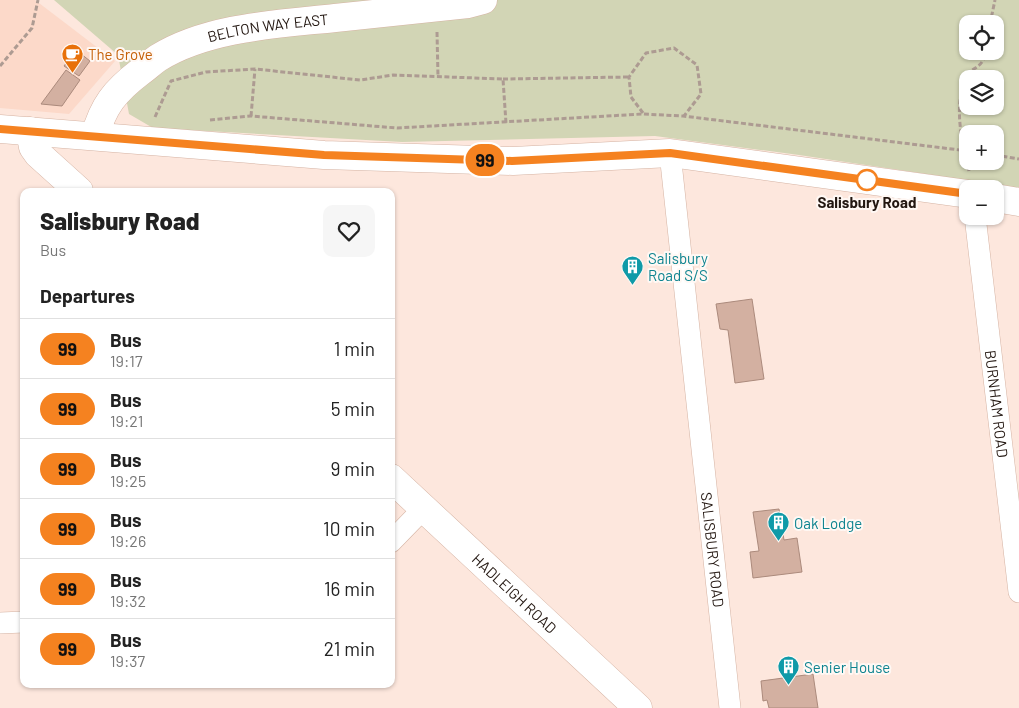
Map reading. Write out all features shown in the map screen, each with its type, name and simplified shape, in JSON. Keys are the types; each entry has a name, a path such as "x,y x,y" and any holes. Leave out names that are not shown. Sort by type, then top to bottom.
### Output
{"street":[{"name":"BELTON WAY EAST","path":"95,136 100,117 113,97 132,78 159,58 188,44 212,36 252,27 468,4 483,0"},
{"path":"0,129 324,155 512,161 670,153 959,183"},
{"path":"30,131 33,147 38,154 76,188"},
{"name":"SALISBURY ROAD","path":"670,153 730,708"},
{"path":"1004,200 1019,202"},
{"name":"BURNHAM ROAD","path":"975,225 1019,592"},
{"name":"HADLEIGH ROAD","path":"395,482 638,708"},
{"path":"395,538 424,508"},
{"path":"0,623 20,622"}],"path":[{"path":"0,66 32,28 38,0"},
{"path":"992,15 995,0"},
{"path":"437,7 438,77"},
{"path":"643,114 631,97 629,77 646,53 674,48 697,66 700,84 701,94 684,116"},
{"path":"960,125 962,88 969,72 983,60"},
{"path":"251,116 255,69"},
{"path":"152,125 171,82 206,72 255,69 360,80 393,75 503,79 629,77"},
{"path":"503,79 506,123"},
{"path":"202,120 251,116 397,128 643,114 684,116 959,150"},
{"path":"1004,156 1019,159"}],"shaded area":[{"path":"0,0 35,0 115,61 69,114 0,108"}],"green space":[{"path":"54,0 1019,0 1019,188 1004,186 1004,180 966,180 655,136 402,142 153,128 129,114 118,55"}],"building":[{"path":"76,50 90,61 79,76 64,66"},
{"name":"The Grove","path":"66,70 80,80 62,106 41,104"},
{"path":"752,299 764,379 735,383 728,330 720,329 716,304"},
{"name":"Oak Lodge","path":"779,509 784,540 797,538 802,572 753,578 750,552 759,551 753,512"},
{"name":"Senier House","path":"813,674 818,708 769,708 767,700 763,701 761,681"}],"bus line":[{"name":"99","path":"0,129 324,155 418,159 512,161 670,153 959,193"}],"place":[{"name":"The Grove","path":"72,73"},
{"name":"Salisbury Road","path":"867,180"},
{"name":"Salisbury Road S/S","path":"632,286"},
{"name":"Oak Lodge","path":"778,542"},
{"name":"Senier House","path":"788,686"}]}
